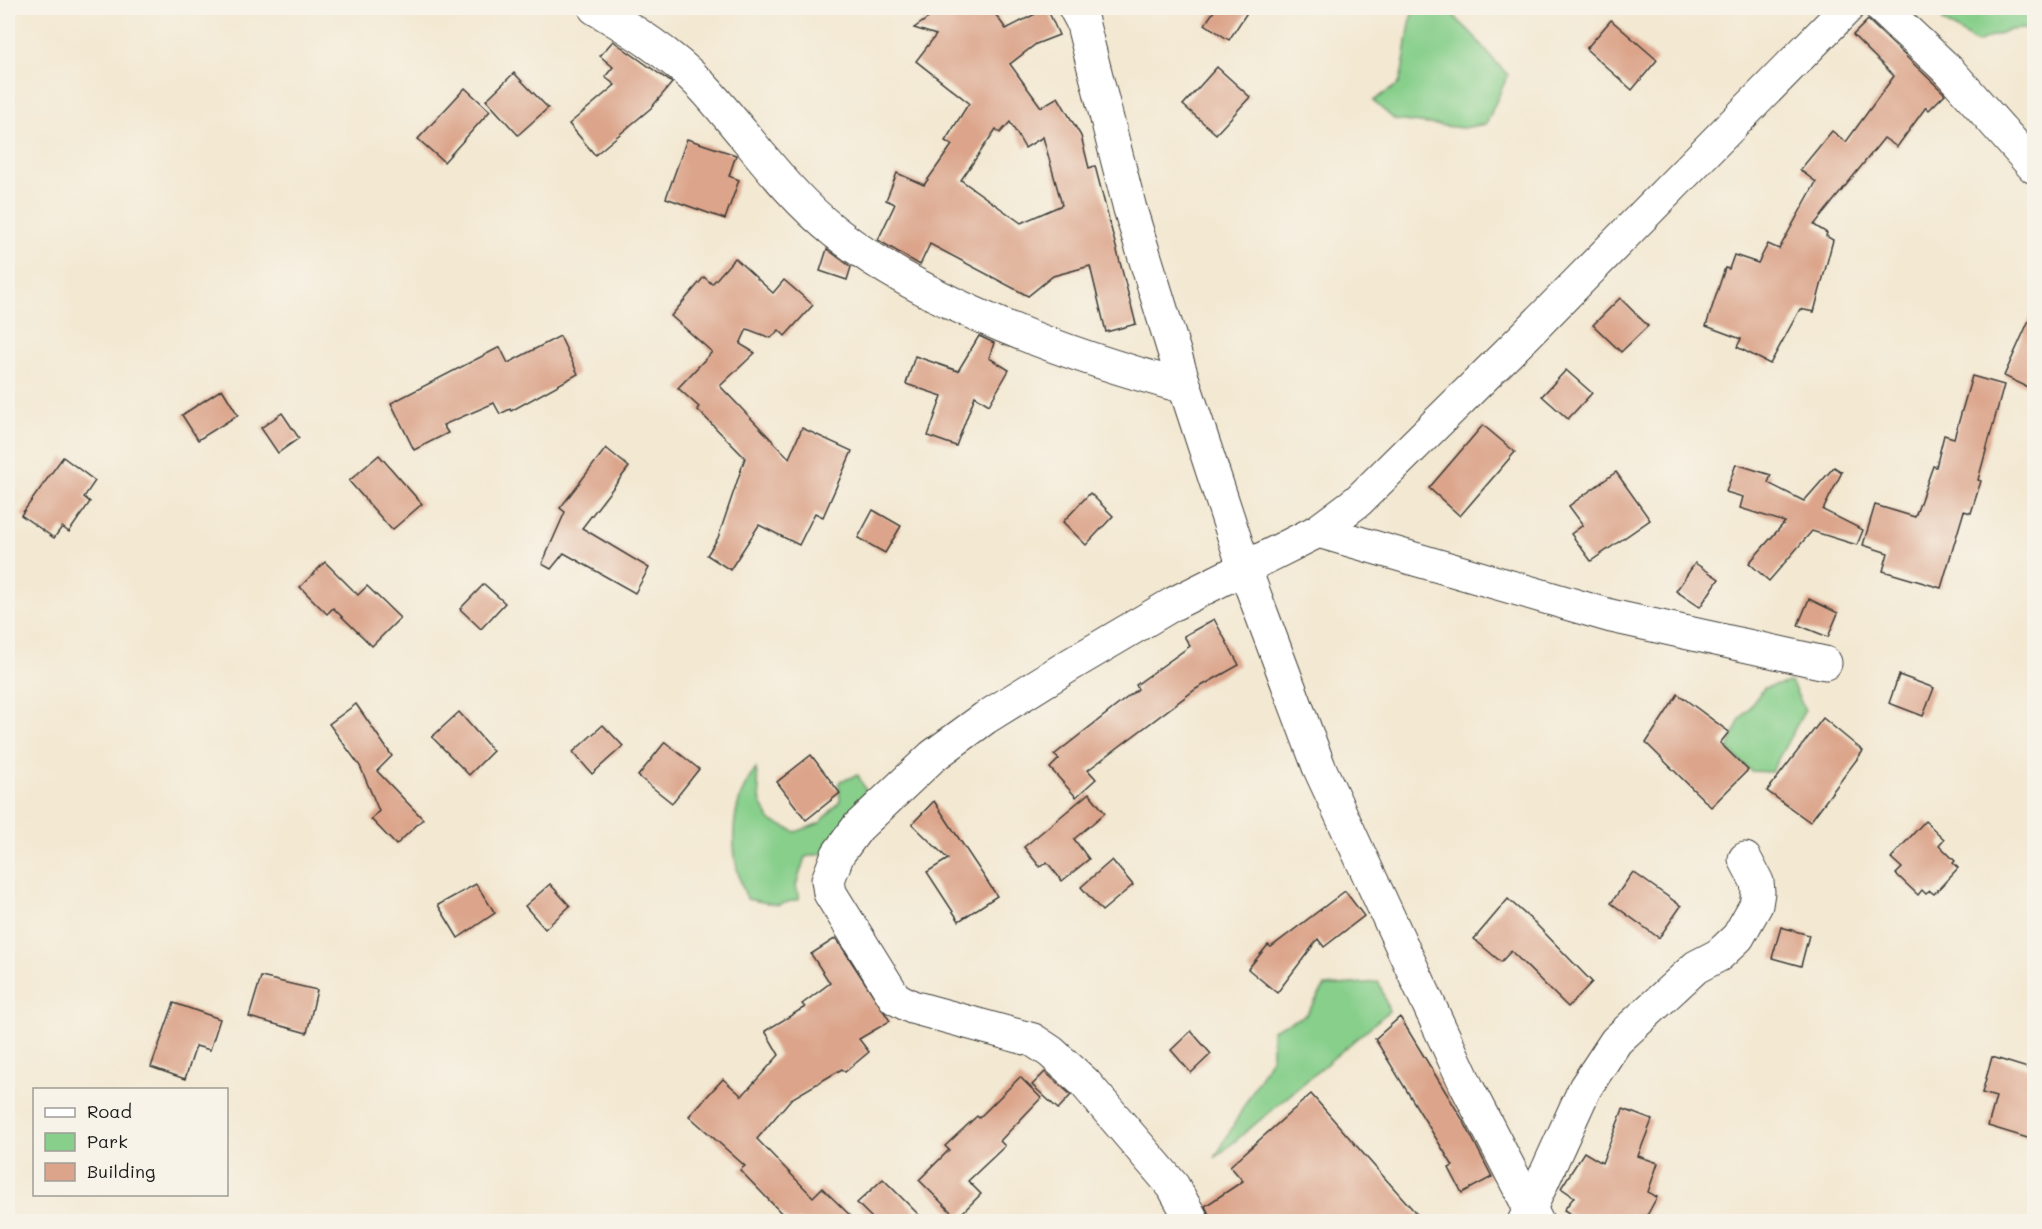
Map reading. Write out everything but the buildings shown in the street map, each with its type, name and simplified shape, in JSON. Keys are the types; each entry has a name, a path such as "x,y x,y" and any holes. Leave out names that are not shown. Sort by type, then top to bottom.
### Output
{"street":[{"path":"595,8 671,59 700,84 798,197 835,232 899,275 959,305 1059,348 1125,371 1185,387"},
{"path":"1075,8 1082,21 1130,209 1185,387 1244,567 1319,767 1467,1087 1530,1217"},
{"path":"1193,1221 1173,1186 1085,1083 1052,1052 1033,1040 912,1007 895,998 830,893 828,880 837,854 858,827 933,756 985,718 1173,604 1318,531 1358,501 1525,336 1847,8"},
{"path":"1882,8 1949,70 2034,167"},
{"path":"1318,531 1611,616 1825,663"},
{"path":"1530,1217 1585,1088 1616,1041 1696,967 1719,955 1738,937 1756,904 1758,892 1757,882 1745,859"}],"green space":[{"path":"1414,8 1450,8 1457,20 1471,32 1508,75 1486,124 1462,128 1395,120 1373,101 1399,84"},
{"path":"1944,8 2034,8 2034,28 2008,30 1977,43 1943,21"},
{"path":"1791,682 1805,710 1771,772 1751,771 1728,749 1739,721 1764,688"},
{"path":"756,769 761,803 771,821 796,832 820,823 840,801 839,782 858,775 866,791 827,853 805,857 796,886 799,899 778,905 747,899 734,850 736,815 740,799"},
{"path":"1379,982 1389,1011 1215,1158 1272,1056 1272,1030 1306,1015 1325,986"}]}
